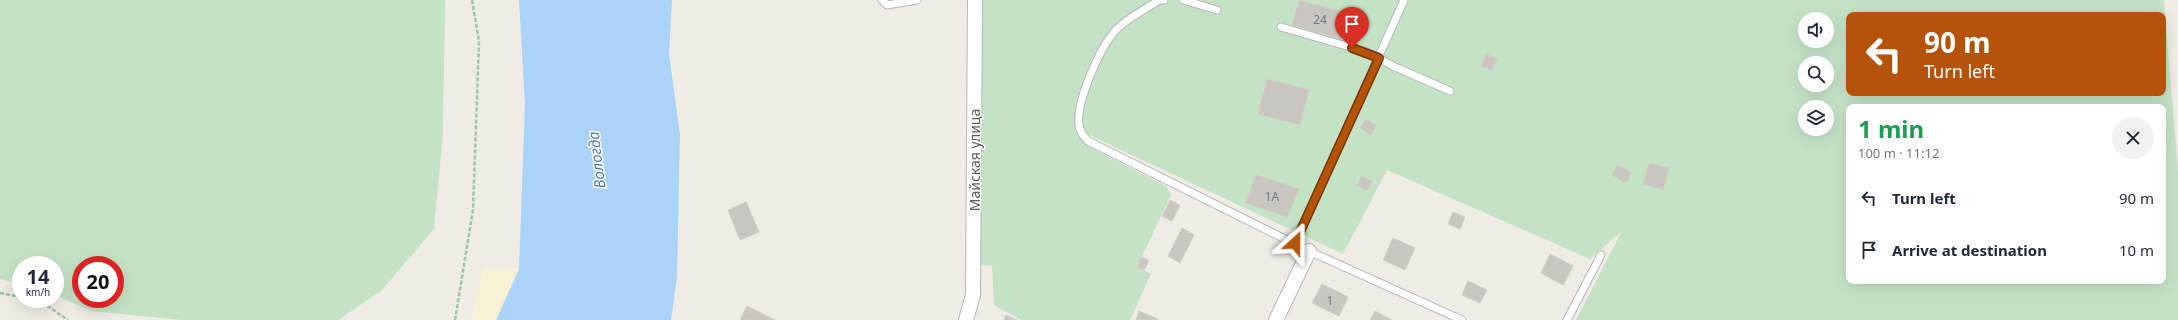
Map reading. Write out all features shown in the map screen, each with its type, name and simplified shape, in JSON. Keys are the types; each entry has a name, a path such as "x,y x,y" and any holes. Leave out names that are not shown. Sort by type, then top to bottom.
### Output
{"street":[{"name":"Майская улица","path":"966,320 973,295 975,0"},
{"path":"1276,320 1309,251"}],"lane":[{"path":"882,0 887,5 917,0"},
{"path":"1164,0 1159,0 1114,32 1088,79 1081,103 1079,125 1082,134 1088,141 1309,251 1462,320"},
{"path":"1183,0 1218,10"},
{"path":"1295,243 1404,0"},
{"path":"1281,28 1367,52 1393,66 1450,91"},
{"path":"1566,320 1601,255"}],"path":[{"path":"450,320 455,319 473,210 479,41 472,0"},
{"path":"0,293 12,295"},
{"path":"50,308 68,320"}],"green space":[{"path":"0,0 445,0 443,133 434,229 381,291 338,320 182,320 91,311 84,308 124,308 124,256 72,256 72,303 64,299 64,256 12,256 12,282 0,279"},
{"path":"980,0 2164,0 2165,12 1846,12 1846,96 2166,96 2166,25 2178,172 2178,320 1576,320 1622,231 1590,259 1387,170 1343,254 1074,128 1085,144 1166,186 1171,195 1137,267 1151,274 1130,320 1021,320 994,305 992,266 978,264"}],"sand":[{"path":"483,268 519,269 496,320 471,320"}],"water":[{"name":"Вологда","path":"519,0 672,0 669,54 680,135 677,277 671,320 496,320 519,269 525,104"}],"building":[{"path":"1299,0 1348,13 1341,39 1292,25"},
{"path":"1486,54 1497,59 1492,70 1481,66"},
{"path":"1267,79 1309,90 1300,125 1258,114"},
{"path":"1366,119 1376,126 1371,135 1360,128"},
{"path":"1649,163 1669,168 1663,190 1643,184"},
{"path":"1618,165 1632,173 1626,183 1612,175"},
{"path":"1256,175 1299,189 1287,217 1246,203"},
{"path":"1362,176 1372,181 1367,191 1357,186"},
{"path":"1170,200 1180,205 1172,221 1162,216"},
{"path":"746,202 759,232 740,240 728,210"},
{"path":"1453,212 1465,217 1460,229 1448,224"},
{"path":"1182,228 1194,235 1180,263 1168,256"},
{"path":"1393,238 1415,248 1405,270 1383,260"},
{"path":"1550,254 1573,266 1563,285 1541,273"},
{"path":"1142,257 1149,261 1144,270 1137,267"},
{"path":"1468,281 1487,290 1480,303 1462,295"},
{"path":"1322,284 1348,297 1339,316 1312,303"},
{"path":"747,306 775,320 740,320"},
{"path":"1139,311 1158,319 1158,320 1136,320"},
{"path":"1375,311 1392,320 1370,320"},
{"path":"1006,315 1017,320 1004,320"}],"route":[{"path":"1295,243 1379,58 1367,52 1352,48"}]}
